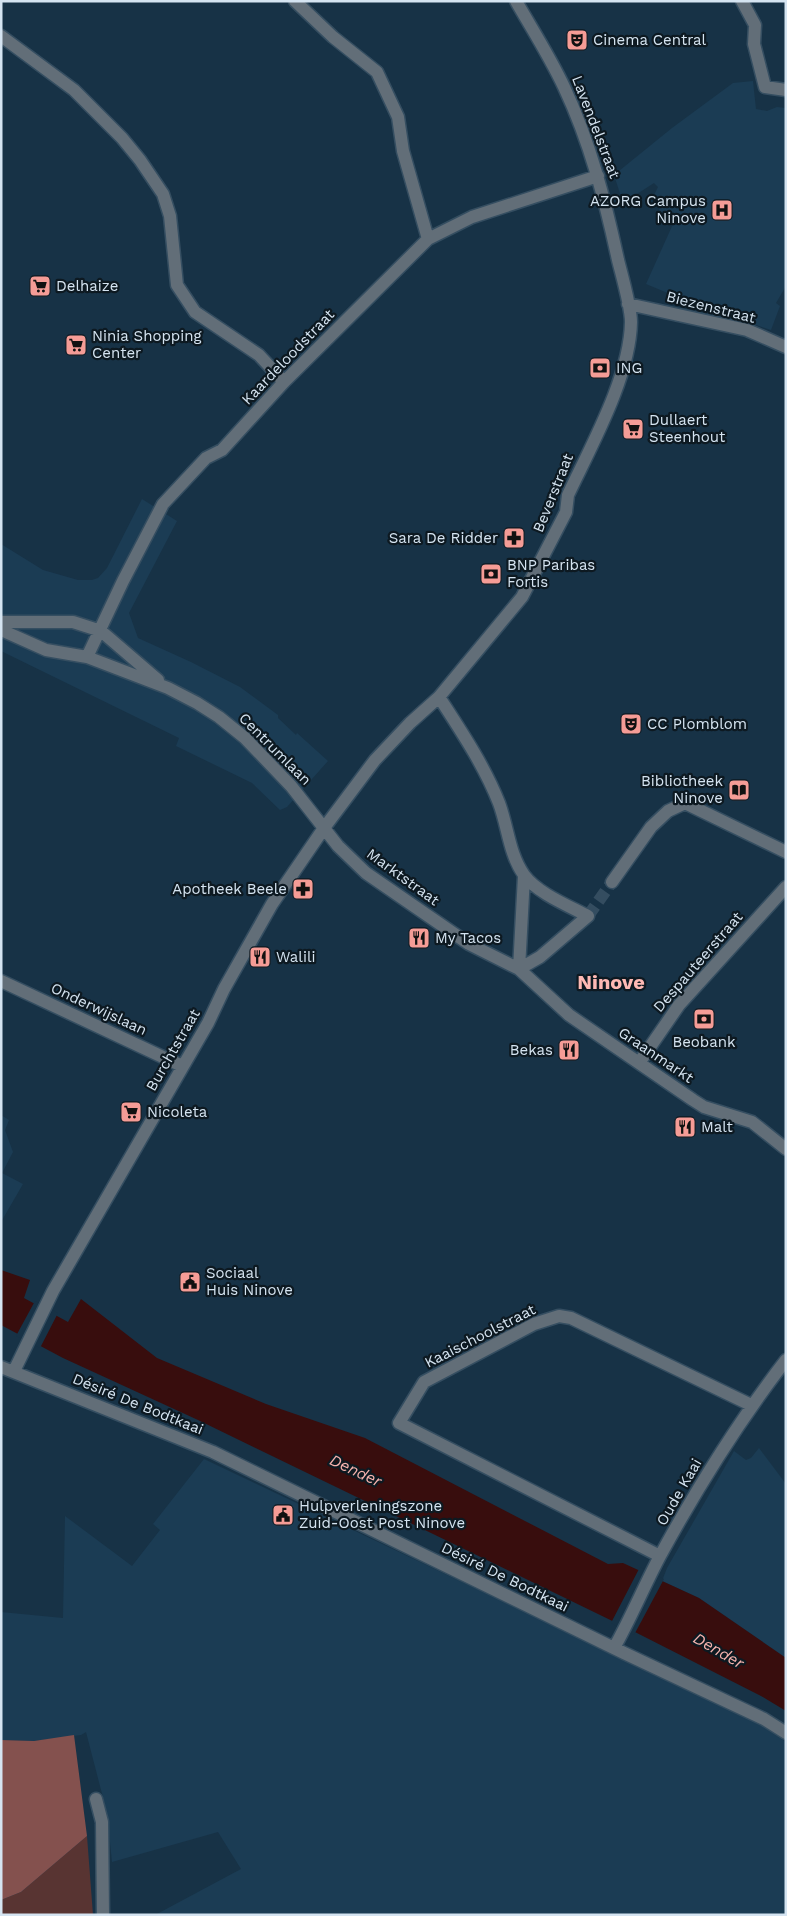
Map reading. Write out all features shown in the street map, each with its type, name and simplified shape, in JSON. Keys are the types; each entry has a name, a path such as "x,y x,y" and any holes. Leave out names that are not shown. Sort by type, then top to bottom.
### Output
{"street":[{"path":"296,1 333,38 377,72 398,117 403,151 428,240"},
{"name":"Lavendelstraat","path":"516,1 565,87 598,176 606,201 628,304"},
{"path":"742,1 755,25 754,44 765,87 786,90"},
{"path":"1,36 74,90 122,138 163,194 170,216 177,285 190,305 199,315 259,355 284,382"},
{"name":"Kaardeloodstraat","path":"86,657 101,631 123,581 163,504 206,458 222,450 284,382 428,240 472,217 598,176"},
{"name":"Biezenstraat","path":"628,304 747,330 786,347"},
{"name":"Beverstraat","path":"324,828 375,760 410,723 440,697 522,598 566,512 568,495 617,388 624,365 631,321 628,304"},
{"name":"Centrumlaan","path":"1,622 73,622 101,631 168,688"},
{"name":"Centrumlaan","path":"1,630 46,650 86,657 168,688 198,703 245,738 291,786 324,828"},
{"path":"440,697 481,764 500,805 509,843 524,876 546,895 588,916 540,957 519,969"},
{"path":"612,882 651,827 668,811 685,803 786,852"},
{"name":"Marktstraat","path":"324,828 338,846 366,873 468,944"},
{"name":"Burchtstraat","path":"14,1371 53,1291 208,1022 224,989 272,904 324,828"},
{"path":"519,969 524,876"},
{"name":"Despauteerstraat","path":"639,1063 679,1005 786,887"},
{"name":"Graanmarkt","path":"468,944 519,969 569,1015 704,1106 752,1122 786,1149"},
{"name":"Onderwijslaan","path":"1,981 182,1066"},
{"name":"Kaaischoolstraat","path":"660,1556 399,1423 424,1382 534,1324 559,1316 571,1318 751,1405"},
{"name":"Oude Kaai","path":"617,1643 660,1556 708,1472 751,1405 786,1360"},
{"name":"Désiré De Bodtkaai","path":"1,1367 214,1452 617,1643 764,1719 786,1733"},
{"path":"96,1800 102,1822 103,1915"}],"shaded area":[{"name":"AZORG Campus Ninove","path":"753,81 756,109 767,111 777,107 786,108 786,286 776,303 780,306 771,330 694,304 646,284 673,224 657,217 662,198 654,195 658,187 654,183 623,203 614,175 672,128 733,83"},
{"path":"142,499 177,521 129,613 138,638 240,687 278,715 278,718 296,735 297,733 328,761 287,807 280,810 252,783 176,746 179,738 1,651 1,544 43,570 78,580 92,580 98,578 107,568"},
{"path":"1,1115 9,1120 5,1130 13,1152 2,1173 23,1184 1,1222"},
{"path":"759,1448 786,1484 786,1658 699,1598 662,1581 667,1568 734,1451 746,1460 751,1458"},
{"path":"204,1459 756,1722 786,1742 786,1915 155,1915 241,1869 218,1832 112,1862 107,1813 86,1732 81,1735 34,1741 1,1740 1,1612 63,1618 65,1516 132,1566 160,1530 153,1524"},
{"path":"74,1735 87,1836 21,1892 1,1900 1,1740 34,1741"},
{"path":"87,1836 93,1915 1,1915 1,1900 21,1892"}],"water":[{"name":"Dender","path":"1,1270 30,1280 24,1298 68,1322 81,1299 157,1358 266,1404 365,1438 608,1564 623,1563 699,1598 786,1658 786,1711 761,1696 633,1631 198,1420 63,1358 1,1325"}],"pier":[{"path":"35,1301 58,1313 40,1348 16,1336"},
{"path":"640,1567 664,1579 634,1635 611,1623"}],"tunnel":[{"path":"588,916 612,882"}],"place":[{"name":"Cinema Central","path":"577,40"},
{"name":"AZORG Campus Ninove","path":"722,210"},
{"name":"Delhaize","path":"40,286"},
{"name":"Ninia Shopping Center","path":"76,345"},
{"name":"ING","path":"600,368"},
{"name":"Dullaert Steenhout","path":"633,429"},
{"name":"Sara De Ridder","path":"514,538"},
{"name":"BNP Paribas Fortis","path":"491,574"},
{"name":"CC Plomblom","path":"631,724"},
{"name":"Bibliotheek Ninove","path":"739,790"},
{"name":"Apotheek Beele","path":"303,889"},
{"name":"My Tacos","path":"419,938"},
{"name":"Walili","path":"260,957"},
{"name":"Beobank","path":"704,1019"},
{"name":"Bekas","path":"569,1050"},
{"name":"Nicoleta","path":"131,1112"},
{"name":"Malt","path":"685,1127"},
{"name":"Sociaal Huis Ninove","path":"190,1282"},
{"name":"Hulpverleningszone Zuid-Oost Post Ninove","path":"283,1515"}],"district":[{"name":"Ninove","path":"611,982"}]}
